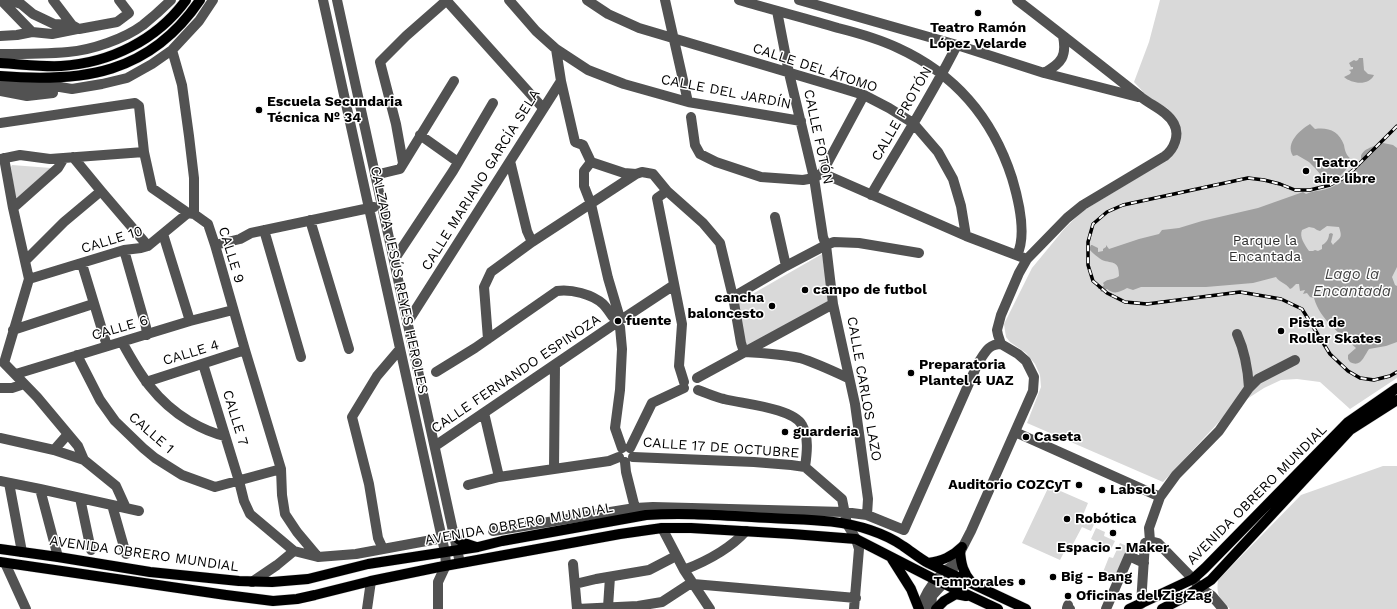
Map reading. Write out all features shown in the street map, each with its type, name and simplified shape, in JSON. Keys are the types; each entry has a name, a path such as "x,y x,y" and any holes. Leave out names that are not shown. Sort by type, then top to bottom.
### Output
{"main road":[{"path":"0,63 60,66 89,62 112,56 147,38 166,22 186,0"},
{"path":"0,76 31,78 71,77 95,74 122,66 141,56 162,41 184,20 200,0"},
{"name":"AVENIDA OBRERO MUNDIAL","path":"1129,609 1193,579 1348,422 1397,388"},
{"name":"AVENIDA OBRERO MUNDIAL","path":"1162,609 1200,588 1211,580 1350,430 1397,400"},
{"name":"AVENIDA OBRERO MUNDIAL","path":"0,549 150,572 252,582 302,580 368,564 457,551 502,541 626,519 664,514 709,514 832,521 869,530 890,538 903,546 916,557 928,563 950,570 973,585 1026,609"},
{"name":"AVENIDA OBRERO MUNDIAL","path":"2,563 226,595 273,600 297,599 446,565 620,534 662,528 691,528 856,539 939,582 998,609"},
{"path":"454,536 464,543 478,547"},
{"path":"928,563 945,560 961,549"},
{"path":"961,549 960,562 967,578 973,585"},
{"path":"891,557 911,589 918,609"},
{"path":"936,609 944,601 956,594 978,600"}],"street":[{"path":"1,0 32,32"},
{"path":"10,0 21,4 33,14 54,24 76,27"},
{"path":"53,0 76,27"},
{"path":"0,36 18,35 32,32 52,34 76,27 117,22 129,13 119,0"},
{"path":"0,54 69,52 95,47 109,42 141,26 157,14 170,0"},
{"path":"0,91 27,96 54,93 127,78 152,64 172,50 199,21 213,0"},
{"name":"CALZADA JESÚS REYES HEROLES","path":"323,0 442,538 446,565"},
{"name":"CALZADA JESÚS REYES HEROLES","path":"336,0 460,563"},
{"path":"403,163 396,124 380,62 406,36 447,0 543,108"},
{"name":"CALLE DEL JARDÍN","path":"509,0 536,31 556,48 588,70 624,84 688,102 801,121"},
{"name":"CALLE DEL ÁTOMO","path":"587,0 608,14 639,28 864,96 894,111 913,123 938,152 953,179 960,201 966,236"},
{"path":"665,0 688,102"},
{"path":"739,0 867,36 898,48 924,62 959,90 975,106 984,119 994,136 1007,165 1016,193 1020,218 1021,239 1020,251 1017,255"},
{"path":"1001,344 997,330 1000,315 1027,259 1067,218 1083,205 1162,159 1170,152 1176,136 1174,124 1165,113 1142,98 1017,0"},
{"path":"802,18 803,1 1044,73 1142,98"},
{"name":"CALLE FOTÓN","path":"777,11 801,121 818,176 823,237 826,245"},
{"path":"1044,73 1054,68 1062,58 1065,50 1063,36"},
{"name":"CALLE PROTÓN","path":"871,195 942,75 956,46"},
{"path":"556,48 561,80 575,142 583,145 591,162 624,173 636,174"},
{"path":"172,50 178,67 183,92 194,178 191,213"},
{"name":"CALLE MARIANO GARCÍA SELA","path":"407,323 561,80"},
{"path":"375,175 400,169 454,81"},
{"path":"0,83 24,87 60,87 72,89"},
{"path":"818,176 864,96"},
{"path":"394,260 458,162 493,102"},
{"name":"CALLE 9","path":"0,123 117,105 135,103 139,106 144,152 152,188 208,224 281,469 282,495 285,514 297,532 318,557"},
{"path":"691,117 695,145 700,154 716,162 761,177 804,180 818,176 871,195 966,236 1027,259"},
{"path":"420,135 458,162"},
{"path":"84,460 78,446 37,397 4,363 29,279 2,159 20,155 50,159 144,152"},
{"path":"69,157 101,191 148,246"},
{"path":"13,208 69,157"},
{"path":"510,162 527,231 532,242"},
{"path":"591,162 584,172 584,186 591,204 618,320 622,350 620,390 615,428 626,454 626,472 635,508"},
{"path":"488,339 484,287 491,272 532,242 636,174 642,172 653,174 667,191 704,223 720,243 733,298 741,344 744,352"},
{"path":"25,261 64,222 101,191"},
{"path":"667,191 657,198 682,324 679,366 684,385 691,393 698,390 725,400 785,413 799,419 807,437 805,467"},
{"path":"215,245 240,239 251,233 382,205"},
{"name":"CALLE 10","path":"29,279 124,250 148,246 191,213"},
{"path":"775,218 786,266"},
{"path":"310,220 348,349"},
{"path":"264,230 301,357"},
{"path":"163,234 190,321"},
{"path":"733,298 786,266 834,242 859,243 919,253"},
{"name":"CALLE CARLOS LAZO","path":"826,245 833,304 854,404 868,499 867,515"},
{"path":"124,250 147,334"},
{"path":"82,264 107,346"},
{"name":"CALLE FERNANDO ESPINOZA","path":"435,446 555,365 618,320 674,285"},
{"path":"436,372 488,339 557,291 565,290 582,293 602,303 618,320"},
{"path":"14,330 93,304"},
{"path":"626,454 652,403 684,385 690,376 697,378 833,304"},
{"name":"CALLE 6","path":"16,374 190,321 233,310"},
{"path":"1237,334 1244,350 1249,388"},
{"path":"122,342 133,362 158,398 177,414 213,434 225,436"},
{"path":"493,531 635,508 673,506 844,512 867,515 904,530 978,363 988,347 995,344 1001,344 1024,359 1034,376 1033,391 961,549 950,570 928,591 922,609"},
{"path":"383,549 378,538 369,484 352,417 376,376 400,349"},
{"name":"CALLE 4","path":"146,382 245,350"},
{"path":"744,352 774,354 800,358 848,378"},
{"name":"CALLE 1","path":"77,355 100,400 115,421 129,436 155,458 182,475 215,487 281,469"},
{"path":"1150,541 1149,528 1160,497 1176,475 1219,431 1249,388 1258,379 1267,373 1295,360"},
{"name":"CALLE 7","path":"203,364 244,501 250,514 294,551"},
{"path":"554,469 555,365"},
{"path":"697,378 700,382 698,390"},
{"path":"0,388 12,388 24,384"},
{"path":"484,413 499,477"},
{"path":"1015,432 1158,496"},
{"path":"54,450 68,434"},
{"path":"0,438 54,450 84,460 116,486 126,508"},
{"name":"CALLE 17 DE OCTUBRE","path":"468,485 499,477 609,460 626,454 791,464 805,467 842,499 847,524 856,539"},
{"path":"22,552 5,482 139,511"},
{"path":"40,489 58,557"},
{"path":"80,498 91,550"},
{"path":"112,505 126,554"},
{"path":"626,519 635,508"},
{"path":"662,528 684,570 710,609"},
{"path":"684,570 701,563 728,548 739,540 746,531"},
{"path":"252,582 294,551 318,557 356,554 454,536"},
{"path":"854,609 856,598 858,549 856,539"},
{"path":"1141,604 1145,543 1150,541 1158,543 1200,588 1212,596 1223,609"},
{"path":"575,584 649,570 676,556"},
{"path":"1106,609 1130,556 1144,563"},
{"path":"2,563 26,609"},
{"path":"573,564 576,609 638,606 662,602 688,585 693,584 856,598"},
{"path":"438,609 438,582 446,565"},
{"path":"608,607 610,577"},
{"path":"367,609 371,581"},
{"path":"931,609 932,596 939,582"}],"green space":[{"name":"Parque la Encantada","path":"1160,0 1397,0 1397,378 1350,409 1320,382 1297,379 1281,380 1264,388 1230,410 1163,482 1027,423 1041,387 1040,375 1035,364 1026,353 1010,342 1006,337 1004,324 1032,268 1065,228 1084,210 1170,158 1181,136 1180,127 1176,118 1167,108 1148,97 1134,82 1149,42"},
{"path":"12,165 51,168 17,199 15,197"},
{"path":"822,254 830,303 743,350 735,304"},
{"path":"1383,466 1397,466 1397,609 1230,609 1218,593 1218,580 1301,495"},
{"path":"1049,486 1088,503 1083,515 1096,520 1091,531 1082,527 1073,544 1069,543 1060,560 1022,543"},
{"path":"1096,528 1105,532 1104,536 1115,541 1111,549 1097,544 1098,542 1091,539"},
{"path":"1120,543 1129,547 1115,577 1103,572 1109,557 1113,558"}],"water":[{"path":"1359,58 1363,58 1364,70 1368,74 1374,75 1372,79 1360,83 1351,81 1344,77 1350,74 1351,72 1349,70 1353,69 1349,63 1354,60 1358,60"},
{"path":"1310,124 1315,129 1329,129 1336,133 1342,140 1346,153 1351,159 1345,172 1337,178 1324,183 1320,174 1309,162 1297,155 1293,156 1291,151 1292,142 1295,137"},
{"name":"Lago la Encantada","path":"1383,143 1393,145 1397,148 1397,267 1392,277 1395,285 1397,286 1397,342 1386,346 1369,349 1360,362 1350,362 1348,355 1356,348 1326,320 1314,298 1310,297 1307,293 1303,294 1305,290 1300,291 1299,284 1296,284 1290,289 1276,277 1253,283 1206,287 1141,287 1133,290 1127,288 1119,292 1112,292 1107,289 1101,292 1100,289 1098,289 1098,287 1102,287 1104,285 1103,283 1105,281 1119,276 1119,271 1117,265 1102,260 1092,252 1089,249 1091,245 1098,248 1098,252 1103,251 1106,245 1109,249 1159,234 1162,230 1179,228 1258,208 1303,192 1306,194 1331,188 1362,164 1361,157 1364,152","holes":["1327,226 1339,227 1341,236 1333,245 1331,242 1333,234 1331,233 1329,234 1327,241 1322,245 1322,249 1318,251 1309,251 1304,244 1301,233 1302,230 1309,227 1320,231"]}],"railway":[{"path":"1397,126 1353,170 1342,179 1330,185 1310,190 1295,190 1280,184 1248,178 1123,205 1107,212 1093,224 1088,242 1088,265 1093,281 1107,293 1125,302 1147,304 1240,292 1281,299 1302,309 1330,354 1348,371 1360,378 1374,380 1390,376 1397,372"}],"place":[{"name":"Teatro Ramón López Velarde","path":"978,13"},
{"name":"Escuela Secundaria Técnica Nº 34","path":"259,110"},
{"name":"Teatro aire libre","path":"1306,171"},
{"name":"campo de futbol","path":"805,290"},
{"name":"cancha baloncesto","path":"772,306"},
{"name":"fuente","path":"618,321"},
{"name":"Pista de Roller Skates","path":"1281,331"},
{"name":"Preparatoria Plantel 4 UAZ","path":"911,373"},
{"name":"guarderia","path":"785,432"},
{"name":"Caseta","path":"1026,437"},
{"name":"Auditorio COZCyT","path":"1079,485"},
{"name":"Labsol","path":"1102,490"},
{"name":"Robótica","path":"1067,519"},
{"name":"Espacio - Maker","path":"1113,533"},
{"name":"Big - Bang","path":"1053,577"},
{"name":"Temporales","path":"1022,582"},
{"name":"Oficinas del Zig Zag","path":"1068,596"}]}
